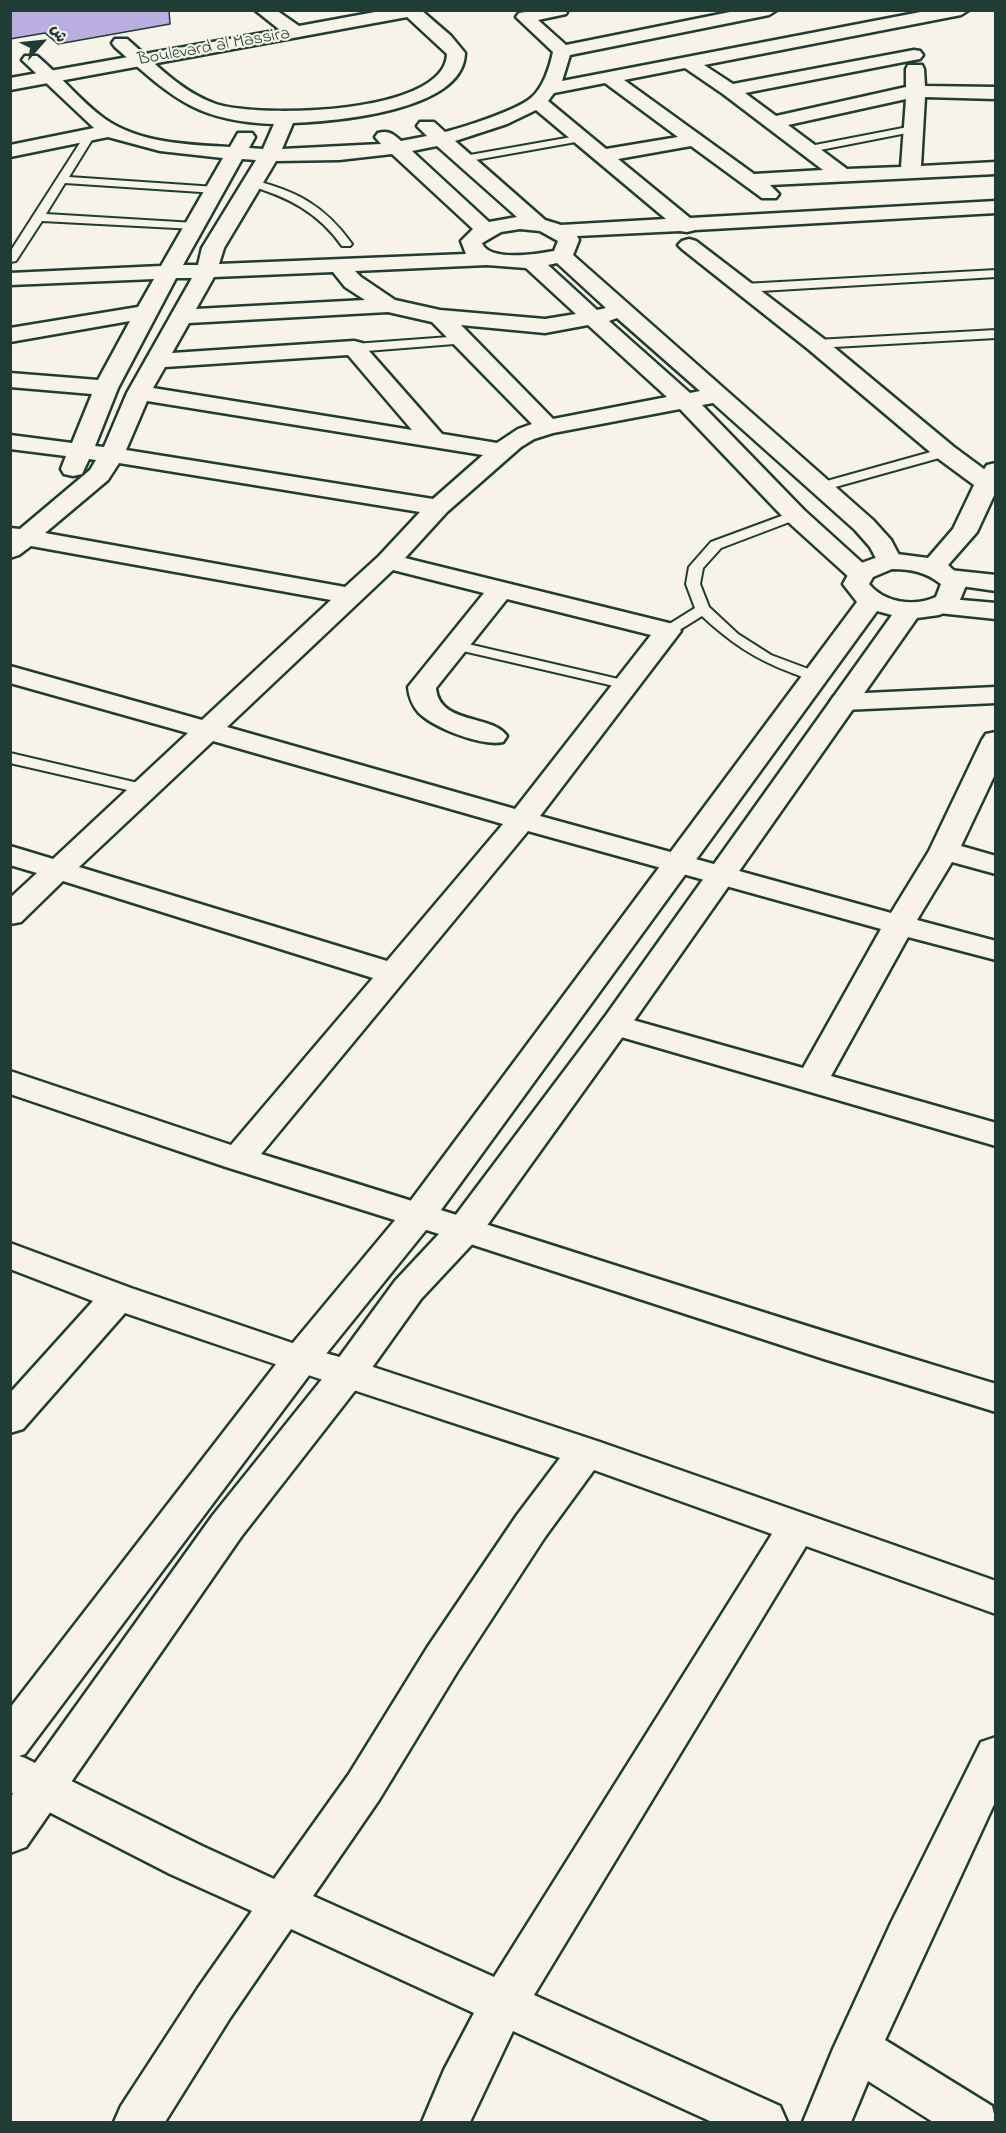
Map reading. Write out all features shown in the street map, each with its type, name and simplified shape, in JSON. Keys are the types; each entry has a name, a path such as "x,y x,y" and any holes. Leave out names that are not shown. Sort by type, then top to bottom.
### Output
{"street":[{"name":"Boulevard al Massira","path":"247,20 267,13 296,10"},
{"path":"521,14 560,10"},
{"path":"543,96 610,78 961,10"},
{"name":"Boulevard al Massira","path":"10,84 415,11"},
{"path":"121,43 169,85 186,97 209,107 255,117 286,118 357,111 401,101 427,90 443,80 454,68 456,53 415,11"},
{"path":"267,13 297,33"},
{"path":"521,14 562,51"},
{"path":"562,51 749,14 771,22 796,42"},
{"path":"911,172 916,91 914,19"},
{"name":"Boulevard al Massira","path":"99,48 144,39"},
{"path":"31,60 51,77 67,96 110,131 165,146 237,154 345,155 398,149 484,126 519,113 543,96 554,81 562,51"},
{"path":"730,90 914,55"},
{"path":"10,64 53,56"},
{"path":"689,63 730,90 843,176"},
{"path":"610,78 752,180 797,218"},
{"path":"773,122 916,91 996,93"},
{"path":"543,96 583,138 605,155 675,240 744,288 816,344 989,488 941,572"},
{"path":"401,101 563,245 622,311 864,525 882,544 890,561"},
{"path":"357,111 398,149 478,235"},
{"path":"17,541 76,471 106,388 168,272 237,154 255,117"},
{"path":"106,465 139,393 207,270 213,248 270,154 286,118"},
{"path":"10,151 110,131"},
{"path":"605,155 694,140"},
{"path":"752,180 996,168"},
{"path":"563,245 675,240 797,218 996,207"},
{"path":"324,245 478,235 502,224 537,224"},
{"path":"478,235 474,250 487,259"},
{"path":"11,266 168,272 487,259 532,262 563,245 675,240 724,243"},
{"path":"158,251 235,248"},
{"path":"11,266 35,257"},
{"path":"532,262 685,401 865,587 891,608 996,611"},
{"path":"338,265 353,282 388,305"},
{"path":"179,317 388,305 440,317 545,326 622,311"},
{"path":"10,335 146,312"},
{"path":"440,317 548,427"},
{"path":"158,361 354,348 434,440"},
{"path":"10,380 106,388"},
{"path":"139,393 501,451"},
{"path":"10,915 388,561 429,516 501,451 526,434 548,427 717,395"},
{"path":"10,442 76,471"},
{"path":"10,463 76,471 106,465 429,516"},
{"path":"17,541 349,596"},
{"path":"238,1159 522,820 668,631 388,561"},
{"path":"10,1742 300,1360 418,1216 814,676 865,587 872,565 890,561 910,561 941,572 996,583"},
{"path":"10,1834 27,1779 348,1373 408,1290 465,1229 615,1025 844,702 924,608 948,600 954,593 954,583 941,572"},
{"path":"493,736 440,716 424,704 421,695 422,687 500,590"},
{"path":"10,674 676,864 996,951"},
{"path":"844,702 996,695"},
{"path":"811,1083 899,924 987,780 996,740"},
{"path":"944,851 996,865"},
{"path":"10,855 394,974"},
{"path":"615,1025 996,1135"},
{"path":"10,1082 238,1159 465,1229 827,1347 996,1398"},
{"path":"10,1255 118,1297 300,1360 348,1373 586,1452 796,1529 996,1598"},
{"path":"10,1419 118,1297"},
{"path":"138,2122 214,2003 364,1787 442,1660 531,1526 586,1452"},
{"path":"446,2122 461,2086 503,2004 796,1529"},
{"path":"827,2122 856,2049 943,1860 996,1755"},
{"path":"27,1779 186,1860 763,2122"},
{"path":"856,2049 975,2122"}],"lane":[{"path":"810,149 913,129"},
{"path":"11,266 38,217 90,135"},
{"path":"464,159 583,138"},
{"path":"62,180 216,190"},
{"path":"252,183 304,201 335,226 346,244"},
{"path":"38,217 195,226"},
{"path":"744,288 996,273"},
{"path":"816,344 996,334"},
{"path":"354,348 464,340"},
{"path":"821,487 945,452"},
{"path":"795,515 716,545 696,567 693,584 703,609 733,637 766,658 814,676"},
{"path":"668,631 703,609"},
{"path":"455,645 627,686"},
{"path":"10,758 145,789"}],"building":[{"path":"10,10 169,10 170,24 58,44 45,33 10,39"}]}
